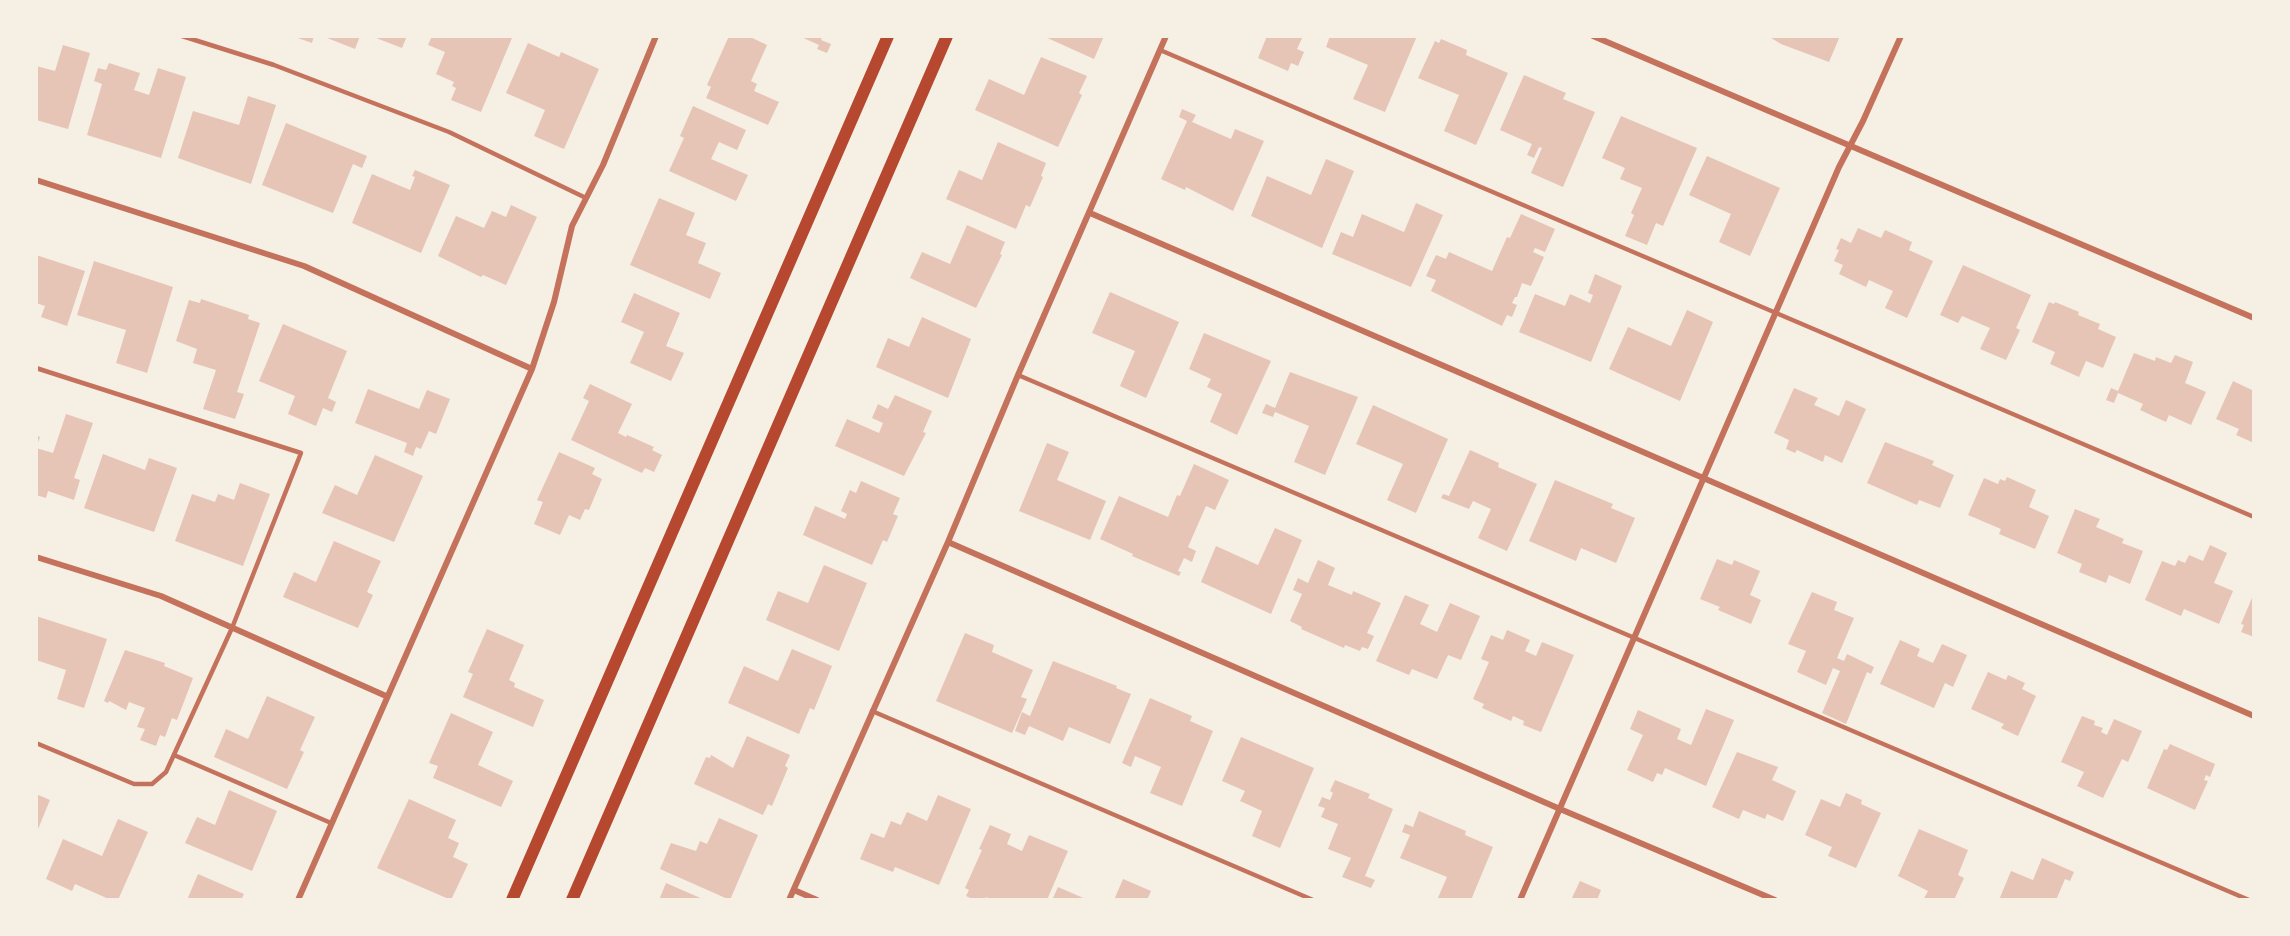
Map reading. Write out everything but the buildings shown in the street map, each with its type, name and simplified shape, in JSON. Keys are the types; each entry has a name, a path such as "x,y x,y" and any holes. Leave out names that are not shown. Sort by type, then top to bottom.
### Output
{"main road":[{"path":"512,900 888,36"},
{"path":"572,900 948,36"}],"street":[{"path":"298,900 532,369 554,302 572,226 603,165 656,36"},
{"path":"789,900 948,542 1166,36"},
{"path":"1593,36 2254,318"},
{"path":"1520,900 1775,312 1839,167 1901,36"},
{"path":"36,180 304,266 532,369"},
{"path":"1090,213 2254,716"},
{"path":"948,542 1560,809 1775,900"},
{"path":"36,556 161,596 386,696"},
{"path":"794,890 817,900"}],"lane":[{"path":"183,36 274,65 449,132 586,198"},
{"path":"1160,50 2254,517"},
{"path":"36,368 164,407 301,453 232,628 166,772 152,784 134,784 36,743"},
{"path":"1018,375 2249,900"},
{"path":"872,711 1313,900"},
{"path":"174,755 332,823"}]}
